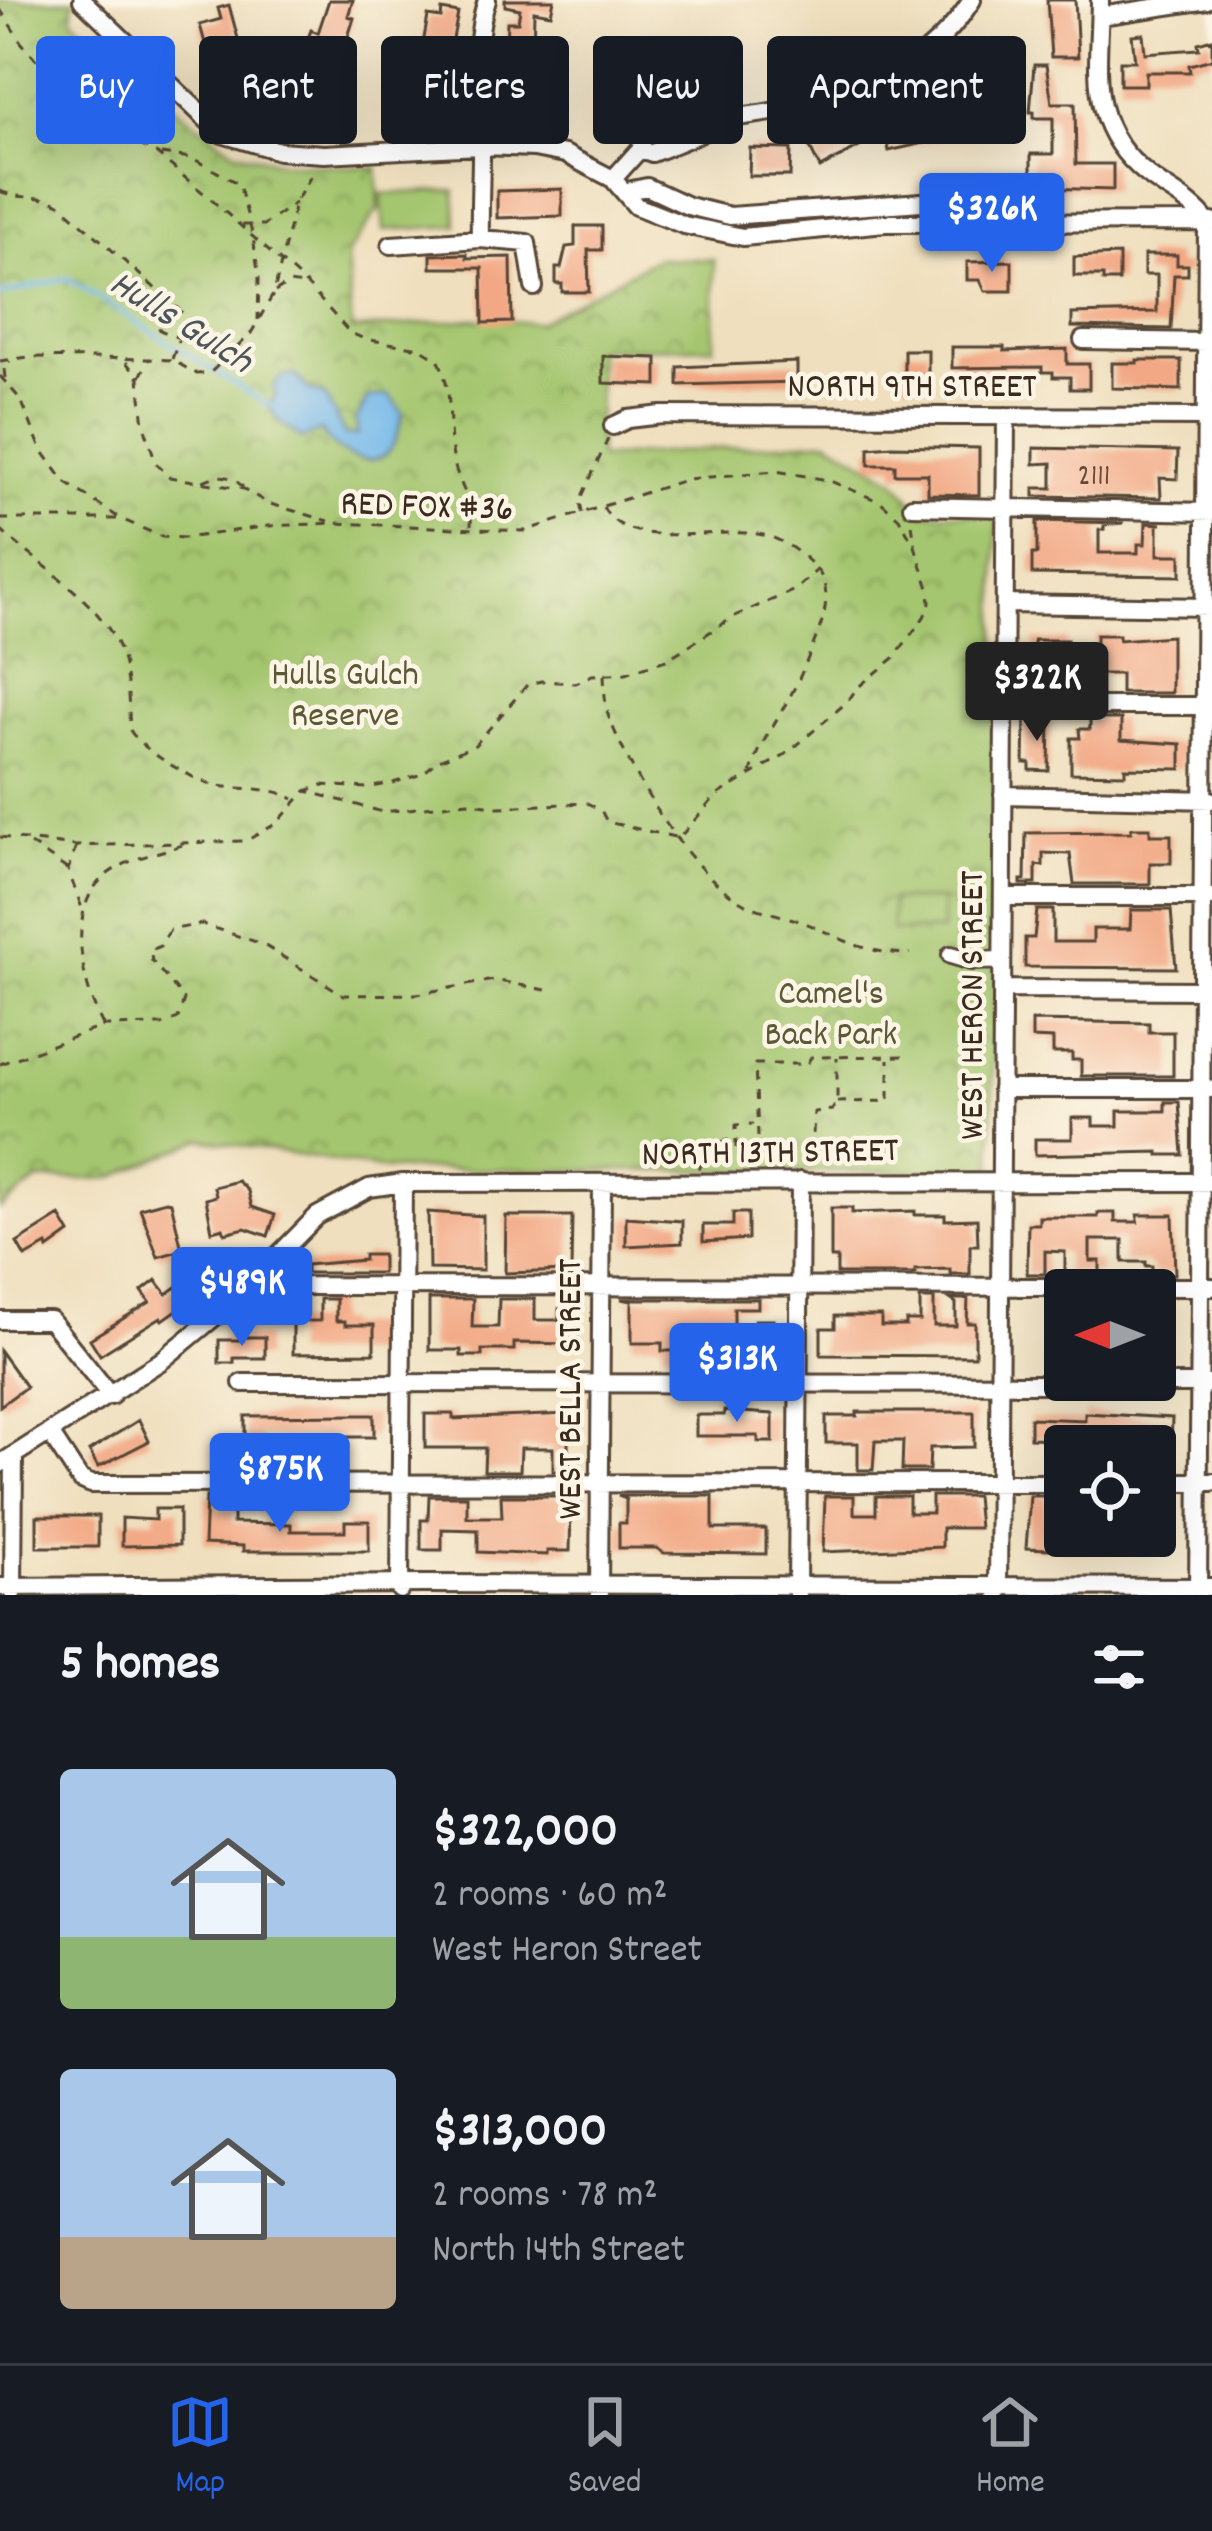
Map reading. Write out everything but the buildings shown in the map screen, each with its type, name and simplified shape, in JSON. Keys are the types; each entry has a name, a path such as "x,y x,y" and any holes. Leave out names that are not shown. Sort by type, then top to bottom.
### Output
{"street":[{"path":"82,0 223,134 279,151 324,154 480,146 566,154 620,185 647,187 688,206 730,216 921,202 981,209 992,221 1210,222"},
{"path":"481,239 476,53 487,0"},
{"path":"620,185 640,149 652,153 724,118 788,110 863,92 914,62 957,23 972,0"},
{"path":"1206,1287 289,1286 267,1267 212,1319 111,1396 7,1460 9,1589 1203,1590 1206,1482 1210,222 1143,172 1106,124 1099,104 1100,8 1207,0"},
{"path":"391,245 481,239 527,243 534,286"},
{"path":"1083,340 1207,342"},
{"name":"NORTH 9TH STREET","path":"613,427 628,419 662,415 1209,417"},
{"name":"WEST HERON STREET","path":"998,1590 1006,416"},
{"path":"911,506 1209,512"},
{"path":"1005,604 1209,607"},
{"path":"1004,706 1208,706"},
{"path":"1003,795 1208,800"},
{"path":"1003,897 1208,897"},
{"path":"951,955 971,961 1002,960"},
{"path":"1002,989 1207,990"},
{"path":"1001,1089 1207,1089"},
{"path":"797,1590 800,1181"},
{"name":"NORTH 13TH STREET","path":"267,1267 333,1206 368,1188 403,1183 1207,1182"},
{"path":"400,1589 403,1183"},
{"name":"WEST BELLA STREET","path":"599,1590 602,1183"},
{"path":"0,1320 50,1320 111,1396"},
{"path":"242,1383 1206,1384"},
{"path":"50,1433 80,1479 92,1484 1044,1483"}],"path":[{"path":"0,9 21,42 81,110 156,153 310,288 349,332 420,348 438,359 451,403 453,460 471,502 471,529"},
{"path":"156,153 192,158 235,178 254,237 258,321"},
{"path":"0,361 172,360 197,374 209,373 250,335 274,293 295,203 324,154"},
{"path":"0,191 60,204 226,355"},
{"path":"240,225 273,221 295,203"},
{"path":"274,293 290,283 310,288"},
{"path":"161,295 153,306 154,324 179,340 226,355"},
{"path":"172,360 179,340"},
{"path":"149,359 140,379 144,425 156,463 169,478 244,488"},
{"name":"RED FOX #36","path":"11,360 3,378 21,400 41,449 64,482 121,519 162,536 186,538 268,526 337,523 525,531 688,478 776,471 852,487 881,502 899,518 915,546 929,588 925,617 893,658 789,752 750,774"},
{"path":"125,361 140,379"},
{"path":"582,515 580,501 613,427"},
{"path":"197,483 221,475 232,478 267,503 337,523"},
{"path":"911,506 915,546"},
{"path":"603,508 613,520 645,531 769,536 818,569 826,599 821,626 750,774 716,796 679,838"},
{"path":"0,519 121,519"},
{"path":"0,530 108,628 121,652 130,730 135,738 163,759 214,785 283,792 296,800"},
{"path":"0,837 76,846 246,841 277,823 306,791 322,785 367,788 422,774 440,760 475,745 527,685 576,683 666,660 725,621 795,590 818,569"},
{"path":"604,673 611,722 646,791 719,885 752,907 877,953 910,954"},
{"path":"306,791 383,812 467,802 498,807 587,802 601,810 607,822 679,838"},
{"path":"26,842 68,870"},
{"path":"132,844 141,858"},
{"path":"76,895 92,889 110,872 185,844"},
{"path":"76,846 68,870 85,914"},
{"path":"92,889 82,954 90,999 104,1026"},
{"path":"0,1064 104,1026 162,1024 178,1018 184,998 152,961 151,950 160,946 170,930 186,925 247,937 344,995 417,994 494,980 546,990"},
{"path":"813,1134 814,1112 832,1110 837,1102 837,1056"},
{"path":"837,1102 889,1102 889,1056"},
{"path":"758,1137 754,1064 807,1064 811,1057 909,1056"},
{"path":"746,1085 755,1085"},
{"path":"736,1148 736,1125 755,1124"},
{"path":"698,1182 698,1171 712,1145 736,1138"}],"green space":[{"name":"Hulls Gulch Reserve","path":"0,0 74,0 72,18 93,36 36,36 36,144 175,144 175,107 199,125 199,144 225,144 236,152 284,163 377,168 379,208 347,255 352,330 474,319 537,323 657,258 714,260 714,347 598,348 599,458 828,440 895,480 922,513 997,514 992,1172 380,1169 202,1139 112,1178 38,1180 0,1209"},
{"path":"455,190 457,226 384,230 381,194"},
{"path":"892,900 942,900 942,931 892,930"}],"water":[{"path":"296,375 308,389 325,396 345,435 358,435 356,421 367,398 389,395 403,413 389,451 362,460 342,452 321,431 302,439 277,420 268,405 275,397 274,385 282,377"}],"waterway":[{"name":"Hulls Gulch","path":"0,295 67,278 268,405"}],"park label":[{"name":"Camel's Back Park","path":"831,1010"}]}
